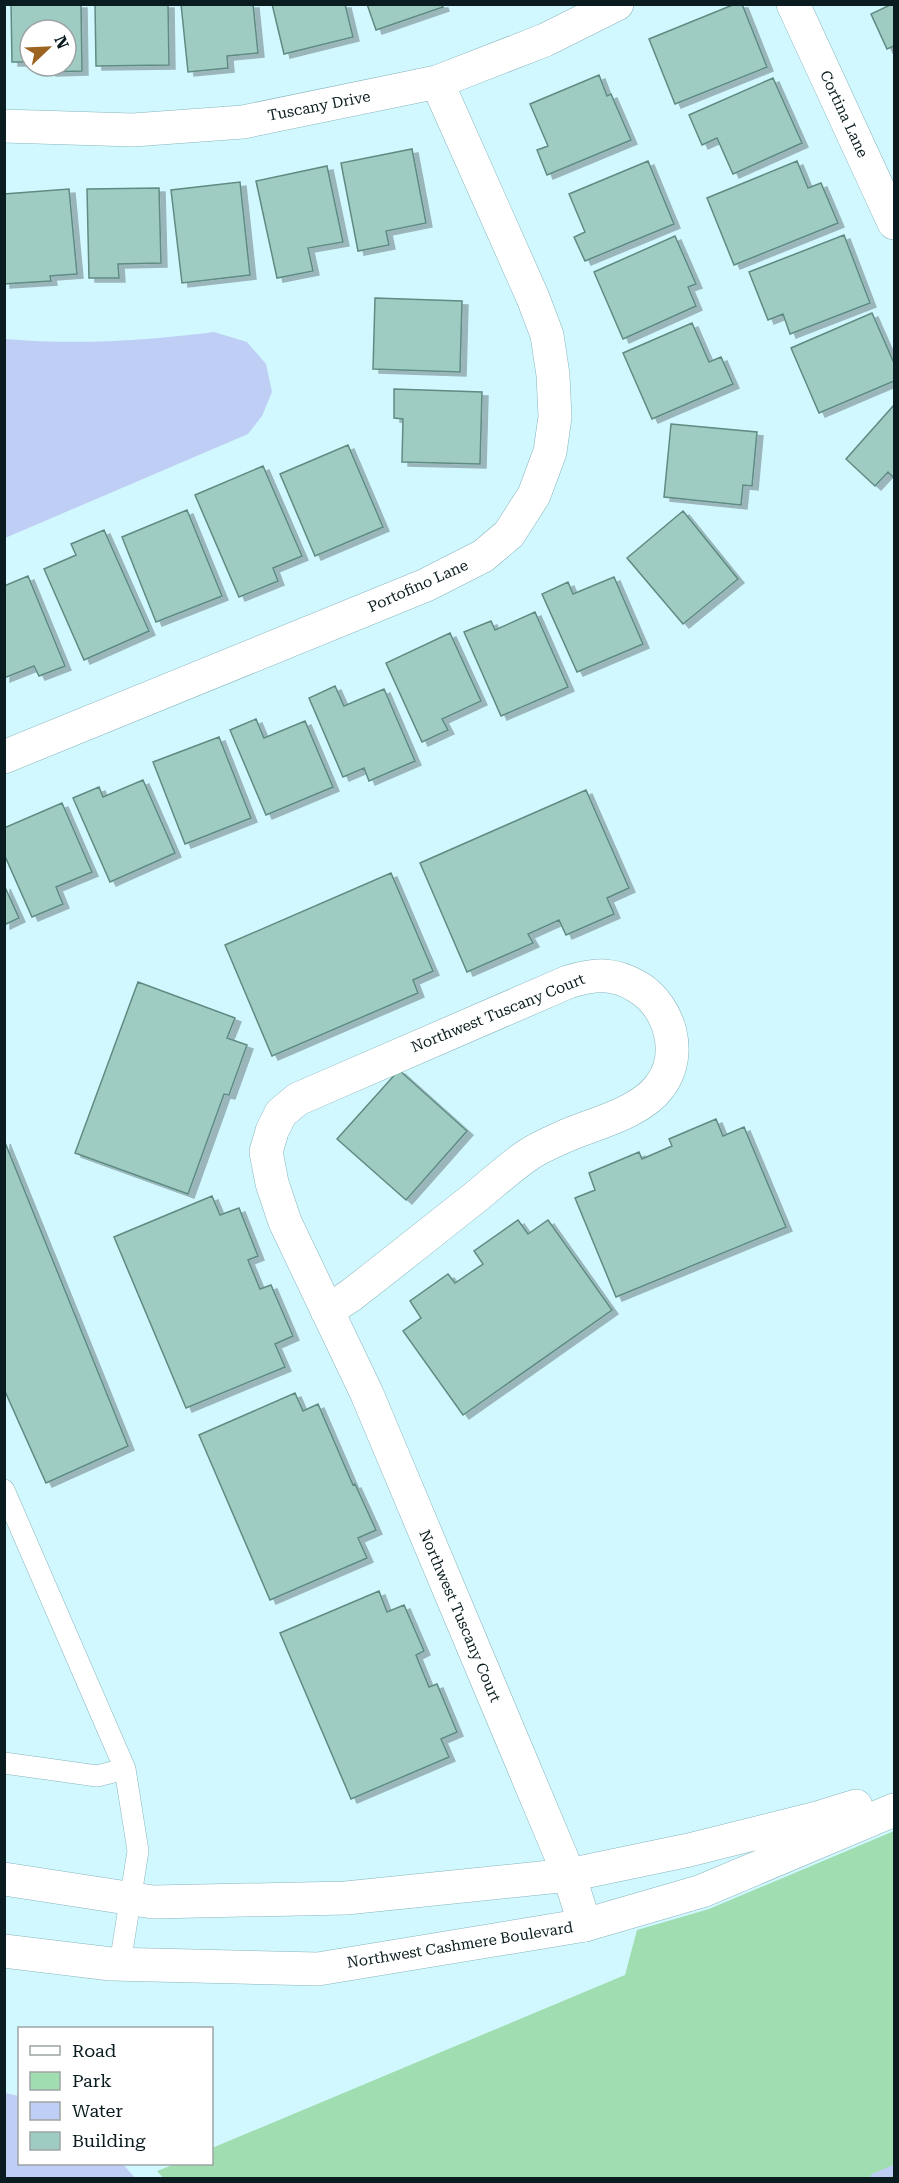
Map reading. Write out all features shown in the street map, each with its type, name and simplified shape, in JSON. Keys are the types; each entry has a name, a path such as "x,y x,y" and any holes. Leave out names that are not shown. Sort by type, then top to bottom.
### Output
{"street":[{"name":"Tuscany Drive","path":"4,126 133,130 243,122 437,82 545,40 617,4"},
{"name":"Cortina Lane","path":"793,4 894,223"},
{"name":"Portofino Lane","path":"4,757 426,585 483,556 509,534 534,495 550,452 555,417 553,375 547,335 533,298 437,82"},
{"name":"Northwest Tuscany Court","path":"327,1311 350,1296 528,1155 639,1105 660,1086 670,1066 672,1044 667,1020 654,1000 637,987 616,977 594,974 568,982 318,1088 298,1099 281,1113 272,1131 266,1152 272,1183 285,1222 327,1311 367,1394 569,1875 585,1925"},
{"path":"4,1880 153,1902 346,1898 569,1875 759,1833 817,1818 894,1793"},
{"name":"Northwest Cashmere Boulevard","path":"4,1951 120,1964 318,1969 585,1925 702,1891 894,1810"}],"lane":[{"path":"4,1490 125,1769 138,1851 120,1964"},
{"path":"4,1763 98,1776 125,1769"}],"green space":[{"path":"894,1831 894,2178 163,2178 157,2171 172,2165 213,2165 213,2148 625,1975 637,1930 709,1909"}],"water":[{"path":"214,332 247,342 266,364 272,392 262,416 248,434 5,538 5,339 57,342 110,341"},
{"path":"5,2093 18,2096 18,2165 124,2165 135,2178 5,2178"}],"building":[{"path":"11,4 81,4 82,71 78,71 78,18 18,18 18,62 12,62"},
{"path":"95,4 168,4 169,65 96,66"},
{"path":"181,4 253,4 258,53 227,56 228,68 188,72"},
{"path":"272,4 345,4 353,37 284,54"},
{"path":"367,4 442,4 443,7 376,30"},
{"path":"735,4 742,4 767,67 675,104 649,39"},
{"path":"894,4 894,46 887,49 871,14"},
{"path":"599,75 607,96 611,94 631,140 547,175 537,150 548,146 530,104"},
{"path":"773,78 802,143 733,174 717,138 702,145 689,115"},
{"path":"412,149 426,223 386,231 389,245 358,251 341,163"},
{"path":"648,161 674,224 585,261 574,237 585,232 569,194"},
{"path":"797,161 808,188 821,183 838,223 734,265 707,198"},
{"path":"327,166 343,242 308,248 313,271 277,278 256,181"},
{"path":"240,182 250,275 182,283 171,190"},
{"path":"159,188 161,263 118,264 119,278 89,278 87,189"},
{"path":"69,189 77,274 50,276 51,281 4,284 4,194"},
{"path":"844,235 870,303 790,334 783,314 768,320 749,272"},
{"path":"675,236 696,284 688,287 696,306 623,339 594,272"},
{"path":"375,298 462,301 460,372 373,369"},
{"path":"872,313 894,363 894,381 819,413 791,348"},
{"path":"692,323 709,362 721,357 733,384 652,419 623,353"},
{"path":"394,389 482,392 480,464 402,462 403,419 394,418"},
{"path":"894,405 894,478 888,472 875,486 846,459"},
{"path":"671,424 757,432 752,486 743,485 741,505 664,497"},
{"path":"348,445 383,527 315,556 280,474"},
{"path":"263,466 302,556 273,568 278,581 239,597 195,495"},
{"path":"187,510 222,596 156,622 122,537"},
{"path":"683,511 738,579 683,624 627,558"},
{"path":"104,530 149,631 84,660 44,569 76,555 71,544"},
{"path":"28,576 65,666 39,676 34,666 4,678 4,586"},
{"path":"614,577 643,644 577,672 542,594 568,582 573,594"},
{"path":"535,612 568,687 501,716 464,632 491,621 495,630"},
{"path":"450,633 481,701 442,719 448,730 422,742 386,663"},
{"path":"335,686 344,706 384,689 415,761 369,781 364,768 343,777 309,698"},
{"path":"256,719 264,738 305,721 333,787 266,815 230,730"},
{"path":"219,737 251,818 185,844 153,762"},
{"path":"143,780 175,853 110,882 73,798 99,787 103,797"},
{"path":"586,790 629,888 607,898 614,914 566,935 559,920 528,934 533,943 467,972 420,863"},
{"path":"62,803 92,872 56,887 63,904 32,917 4,854 4,828"},
{"path":"391,873 433,971 413,980 418,993 272,1056 225,945"},
{"path":"4,885 19,918 4,925"},
{"path":"138,982 235,1018 227,1038 247,1045 229,1095 224,1094 188,1194 75,1153"},
{"path":"399,1070 467,1131 406,1200 337,1139"},
{"path":"716,1119 723,1136 744,1127 786,1227 616,1297 575,1198 595,1190 589,1173 639,1152 642,1159 672,1146 669,1139"},
{"path":"4,1140 128,1446 46,1483 4,1389"},
{"path":"212,1196 220,1215 239,1208 258,1256 248,1260 260,1289 271,1285 293,1336 275,1344 285,1367 186,1408 114,1237"},
{"path":"518,1220 528,1234 548,1220 612,1310 463,1415 403,1331 421,1318 410,1301 448,1274 455,1283 483,1264 474,1251"},
{"path":"295,1393 303,1411 318,1404 353,1485 355,1484 376,1530 358,1538 367,1558 270,1600 199,1435"},
{"path":"379,1591 387,1612 404,1605 424,1651 416,1655 429,1687 437,1684 457,1732 441,1739 449,1757 351,1799 280,1633"}],"waterway":[{"path":"875,2178 894,2170"}]}
